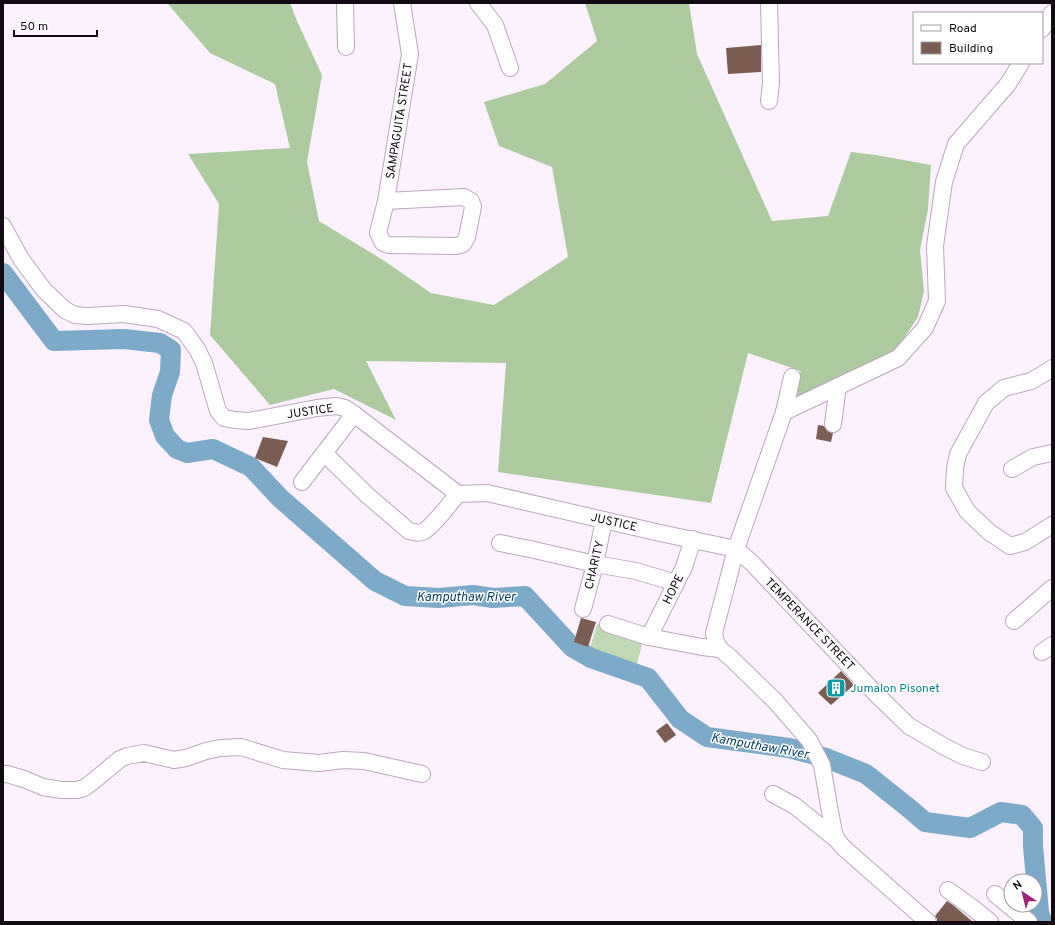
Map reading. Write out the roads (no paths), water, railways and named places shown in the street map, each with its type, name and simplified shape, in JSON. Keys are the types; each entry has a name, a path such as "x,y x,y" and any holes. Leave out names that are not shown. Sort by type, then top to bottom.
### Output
{"street":[{"path":"345,3 346,46"},
{"name":"SAMPAGUITA STREET","path":"386,201 464,197 471,200 473,207 467,237 463,244 456,246 389,245 383,243 378,233 386,201 410,54 402,3"},
{"path":"478,3 495,26 510,68"},
{"path":"769,3 771,83 769,101"},
{"path":"1043,27 1052,13"},
{"path":"784,412 898,358 925,328 937,301 935,246 944,182 956,144 1008,84 1020,64"},
{"name":"JUSTICE","path":"3,226 25,266 44,290 65,310 75,315 87,316 124,314 158,319 184,331 197,349 204,364 218,411 224,418 249,421 317,408 336,406 345,408 458,494 487,493 736,549"},
{"path":"1052,368 1031,381 1004,388 986,403 958,454 955,468 954,488 967,511 989,532 1010,546 1025,542 1052,525"},
{"path":"792,377 784,412 736,549 714,633 716,642 720,649 775,701 809,740 822,765 834,833 837,840"},
{"path":"833,424 838,386"},
{"path":"302,482 354,414"},
{"path":"324,453 368,495 410,531 416,533 421,533 426,530 458,494"},
{"path":"1012,469 1033,457 1052,453"},
{"name":"CHARITY","path":"583,609 595,564 604,520"},
{"name":"HOPE","path":"649,637 684,567 693,539"},
{"path":"500,543 595,564 636,571 676,583"},
{"name":"TEMPERANCE STREET","path":"736,549 752,563 878,696 909,726 945,748 982,762"},
{"path":"1014,621 1052,588"},
{"path":"608,624 649,637 720,649"},
{"path":"3,774 24,778 43,787 61,790 77,790 84,788 120,759 127,756 144,753 174,760 220,748 241,747 283,760 319,762 343,760 364,761 422,774"},
{"path":"773,794 795,806 837,840 928,922"},
{"path":"948,890 990,922"},
{"path":"995,894 1030,922"}],"waterway":[{"name":"Kamputhaw River","path":"3,273 54,341 124,339 160,343 171,350 170,372 162,395 159,420 165,436 177,449 187,453 213,449 251,467 280,498 375,581 405,596 439,598 473,595 493,598 525,596 572,647 591,658 648,678 680,719 707,737 789,748 826,758 866,774 925,822 970,828 1001,812 1022,815 1033,828 1033,846 1039,912 1042,922"}],"place":[{"name":"Jumalon Pisonet","path":"836,688"}]}
